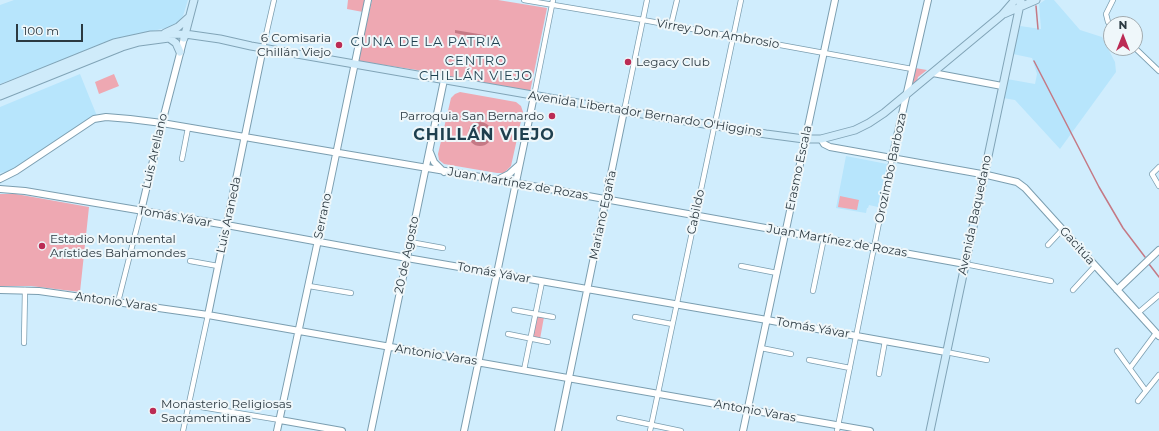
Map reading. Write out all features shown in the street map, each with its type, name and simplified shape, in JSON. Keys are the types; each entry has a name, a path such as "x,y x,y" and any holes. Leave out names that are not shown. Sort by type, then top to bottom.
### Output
{"main road":[{"name":"Luis Arellano","path":"184,36 194,0"},
{"name":"Avenida Libertador Bernardo O'Higgins","path":"1002,15 1015,0"},
{"name":"Avenida Libertador Bernardo O'Higgins","path":"0,89 114,42 140,36 159,34 184,36 234,45 251,46 715,126 804,139 821,139 848,133 884,114 1002,15 1020,4 1036,0"},
{"name":"Avenida Baquedano","path":"930,431 1020,4"},
{"path":"159,34 169,32 178,27 189,16"},
{"name":"Avenida Libertador Bernardo O'Higgins","path":"0,96 122,47 148,41 184,36"},
{"path":"169,38 176,44 180,52"}],"street":[{"name":"Luis Araneda","path":"183,431 274,0"},
{"name":"Serrano","path":"277,431 368,0"},
{"name":"Virrey Don Ambrosio","path":"524,0 553,2 912,69"},
{"name":"Mariano Egaña","path":"558,431 647,0"},
{"path":"671,25 677,0"},
{"name":"Cabildo","path":"650,431 741,0"},
{"name":"Erasmo Escala","path":"743,431 804,139 835,0"},
{"name":"Orozimbo Barboza","path":"838,428 892,158 928,0"},
{"path":"1106,16 1106,14 1114,0"},
{"path":"464,431 553,2"},
{"name":"Luis Arellano","path":"118,302 184,36"},
{"path":"1143,56 1159,71"},
{"path":"933,73 1002,86"},
{"name":"20 de Agosto","path":"371,431 444,80"},
{"name":"Juan Martínez de Rozas","path":"0,179 16,171 90,121 106,117 130,118 516,183 875,247 1051,281"},
{"path":"182,159 188,128"},
{"name":"Gacitúa","path":"821,139 824,144 830,147 984,174 1011,180 1020,184 1157,334"},
{"path":"430,150 434,162 444,172"},
{"path":"496,180 510,174 520,163"},
{"path":"1159,167 1152,174 1159,186"},
{"name":"Tomás Yávar","path":"0,189 25,191 141,211 767,320 987,360"},
{"path":"1048,245 1062,230"},
{"path":"813,291 824,238"},
{"path":"410,242 443,248"},
{"path":"1117,290 1159,250"},
{"path":"190,261 218,266"},
{"path":"741,266 777,273"},
{"path":"1074,290 1095,266"},
{"path":"524,370 542,282"},
{"path":"308,286 351,293"},
{"name":"Antonio Varas","path":"0,290 25,290 208,315 748,410 838,428 870,431"},
{"path":"24,343 25,290"},
{"path":"1138,313 1159,296"},
{"path":"514,310 553,317"},
{"path":"635,317 672,324"},
{"path":"508,334 548,342"},
{"path":"1130,368 1157,334"},
{"path":"879,374 885,341"},
{"path":"761,348 791,354"},
{"path":"1117,351 1146,391"},
{"path":"809,360 850,368"},
{"path":"1138,401 1159,375"},
{"path":"189,405 342,431"},
{"path":"619,418 681,431"}],"shaded area":[{"path":"14,0 188,0 183,16 175,26 148,32 84,52 0,84 0,5"},
{"path":"348,0 366,0 363,12 347,9"},
{"path":"372,0 498,0 547,8 530,92 450,79 450,75 358,61"},
{"path":"1045,0 1054,0 1080,30 1102,37 1103,56 1112,56 1115,62 1116,72 1060,149 1015,100 1003,98 1007,79 1035,84 1037,74 1032,58 1013,54 1020,26 1041,29 1039,4"},
{"path":"455,30 496,37 495,41 455,33"},
{"path":"915,68 927,70 918,77 917,81 911,86"},
{"path":"80,74 97,116 88,119 10,171 0,173 0,107"},
{"path":"114,74 119,86 99,94 95,82"},
{"path":"460,92 516,102 521,106 523,112 511,166 504,173 444,164 439,160 438,154 451,98"},
{"path":"480,122 485,123 491,129 491,139 485,145 480,146 475,145 469,139 468,134 469,129 475,123"},
{"path":"846,156 887,164 878,207 869,205 866,213 836,208"},
{"name":"Estadio Monumental Arístides Bahamondes","path":"0,194 16,194 89,207 80,292 31,286 0,286"},
{"path":"840,196 859,200 857,210 838,207"},
{"path":"537,316 544,317 540,339 533,338"}],"waterway":[{"path":"1036,6 1038,29"},
{"path":"1034,61 1099,187 1123,228 1145,257"},
{"path":"1149,264 1159,277"}],"place":[{"name":"6 Comisaria Chillán Viejo","path":"339,45"},
{"name":"Legacy Club","path":"628,62"},
{"name":"Parroquia San Bernardo","path":"552,116"},
{"name":"Estadio Monumental Arístides Bahamondes","path":"42,246"},
{"name":"Monasterio Religiosas Sacramentinas","path":"153,411"}],"district":[{"name":"CUNA DE LA PATRIA","path":"426,42"},
{"name":"CENTRO CHILLÁN VIEJO","path":"476,68"},
{"name":"CHILLÁN VIEJO","path":"484,135"}]}
